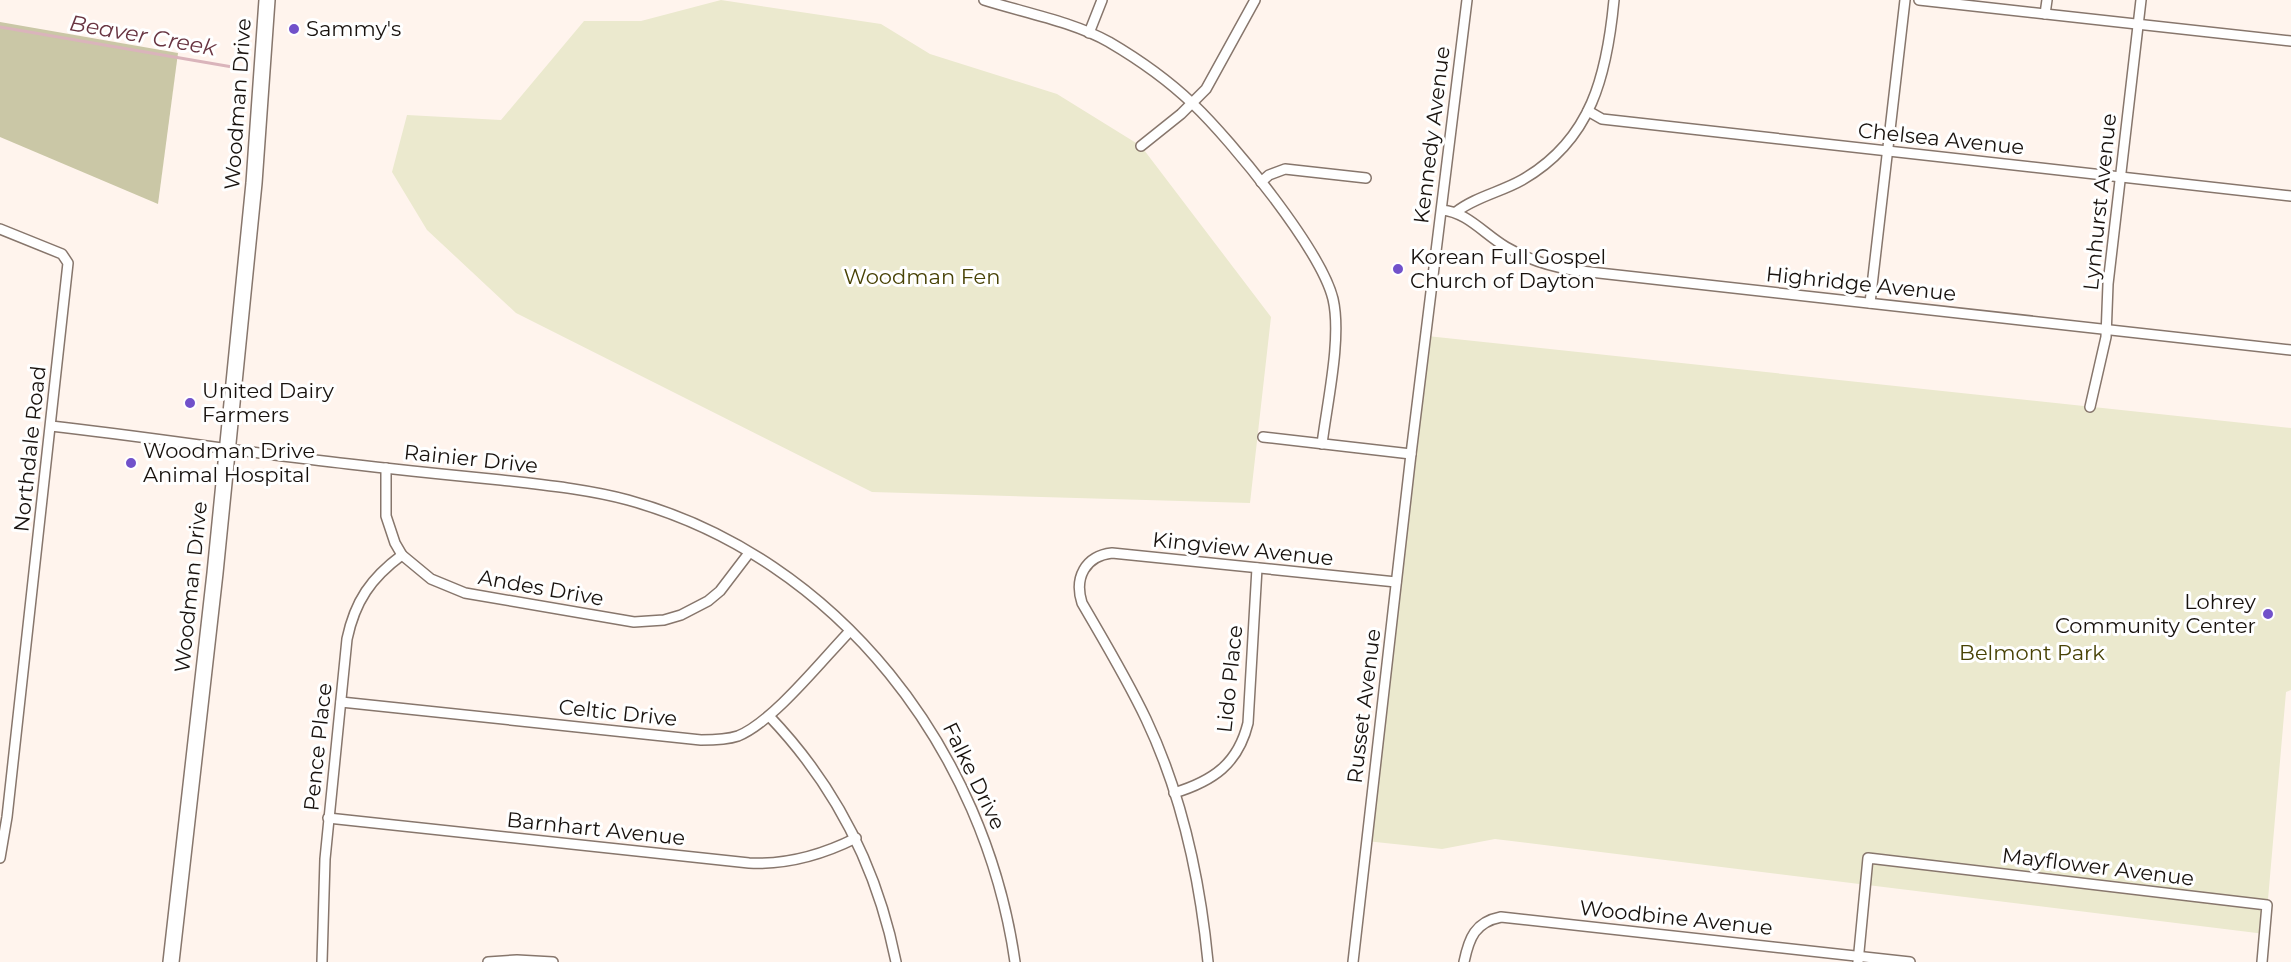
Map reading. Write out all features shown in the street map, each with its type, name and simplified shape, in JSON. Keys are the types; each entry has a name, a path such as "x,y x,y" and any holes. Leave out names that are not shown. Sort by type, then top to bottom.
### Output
{"main road":[{"name":"Woodman Drive","path":"171,962 215,573 225,448 254,183 267,0"}],"street":[{"path":"984,0 1089,33 1130,56 1192,103 1261,182 1321,269 1333,300 1335,334 1322,444"},
{"path":"1089,33 1102,0"},
{"path":"1140,146 1192,103 1215,75 1255,0"},
{"name":"Kennedy Avenue","path":"1411,453 1467,0"},
{"path":"1456,212 1537,171 1565,146 1588,111 1606,63 1614,0"},
{"path":"1870,303 1905,0"},
{"path":"1919,0 2291,41"},
{"path":"2045,14 2047,0"},
{"name":"Lynhurst Avenue","path":"2090,407 2094,397 2106,329 2108,284 2141,0"},
{"name":"Chelsea Avenue","path":"1588,111 1602,119 2291,196"},
{"path":"1261,182 1269,175 1285,168 1366,178"},
{"name":"Highridge Avenue","path":"1442,210 1456,212 1508,248 1553,266 2291,350"},
{"name":"Northdale Road","path":"0,229 66,258 68,264 7,817 0,858"},
{"name":"Rainier Drive","path":"51,426 600,493 653,508 691,523 749,553 808,594 850,631"},
{"path":"1263,437 1411,453"},
{"name":"Russet Avenue","path":"1353,962 1411,453"},
{"name":"Andes Drive","path":"386,468 386,516 395,543 402,555 431,579 465,593 648,622 681,615 708,601 720,591 749,553"},
{"name":"Kingview Avenue","path":"1174,793 1147,721 1082,603 1078,586 1088,563 1095,558 1112,553 1396,582"},
{"name":"Pence Place","path":"322,962 328,818 347,639 355,608 375,578 402,555"},
{"name":"Lido Place","path":"1174,793 1199,785 1218,773 1233,759 1244,736 1248,723 1257,568"},
{"name":"Celtic Drive","path":"341,702 700,740 737,736 769,716 850,631"},
{"name":"Falke Drive","path":"850,631 905,692 958,775 987,842 1000,883 1015,962"},
{"path":"769,716 809,762 829,790 856,838 879,892 896,962"},
{"path":"1174,793 1196,875 1208,962"},
{"name":"Barnhart Avenue","path":"328,818 749,863 804,858 856,838"},
{"name":"Mayflower Avenue","path":"1858,959 1868,858 2267,905 2262,962"},
{"name":"Woodbine Avenue","path":"1464,962 1470,937 1477,928 1484,922 1501,917 1858,959 1910,962"},
{"path":"488,962 552,962"}],"green space":[{"name":"Woodman Fen","path":"721,0 881,24 930,54 1057,94 1141,146 1271,317 1250,503 872,492 516,313 427,230 392,172 407,115 501,120 584,21 641,21"},
{"name":"Belmont Park","path":"1427,336 2291,428 2291,690 2286,692 2265,934 1495,839 1442,849 1366,841"}],"shaded area":[{"path":"0,22 178,53 158,204 0,137"}],"waterway":[{"name":"Beaver Creek","path":"0,27 244,69"}],"place":[{"name":"Sammy's","path":"294,29"},
{"name":"Korean Full Gospel Church of Dayton","path":"1398,269"},
{"name":"United Dairy Farmers","path":"190,403"},
{"name":"Woodman Drive Animal Hospital","path":"131,463"},
{"name":"Lohrey Community Center","path":"2268,614"}]}
